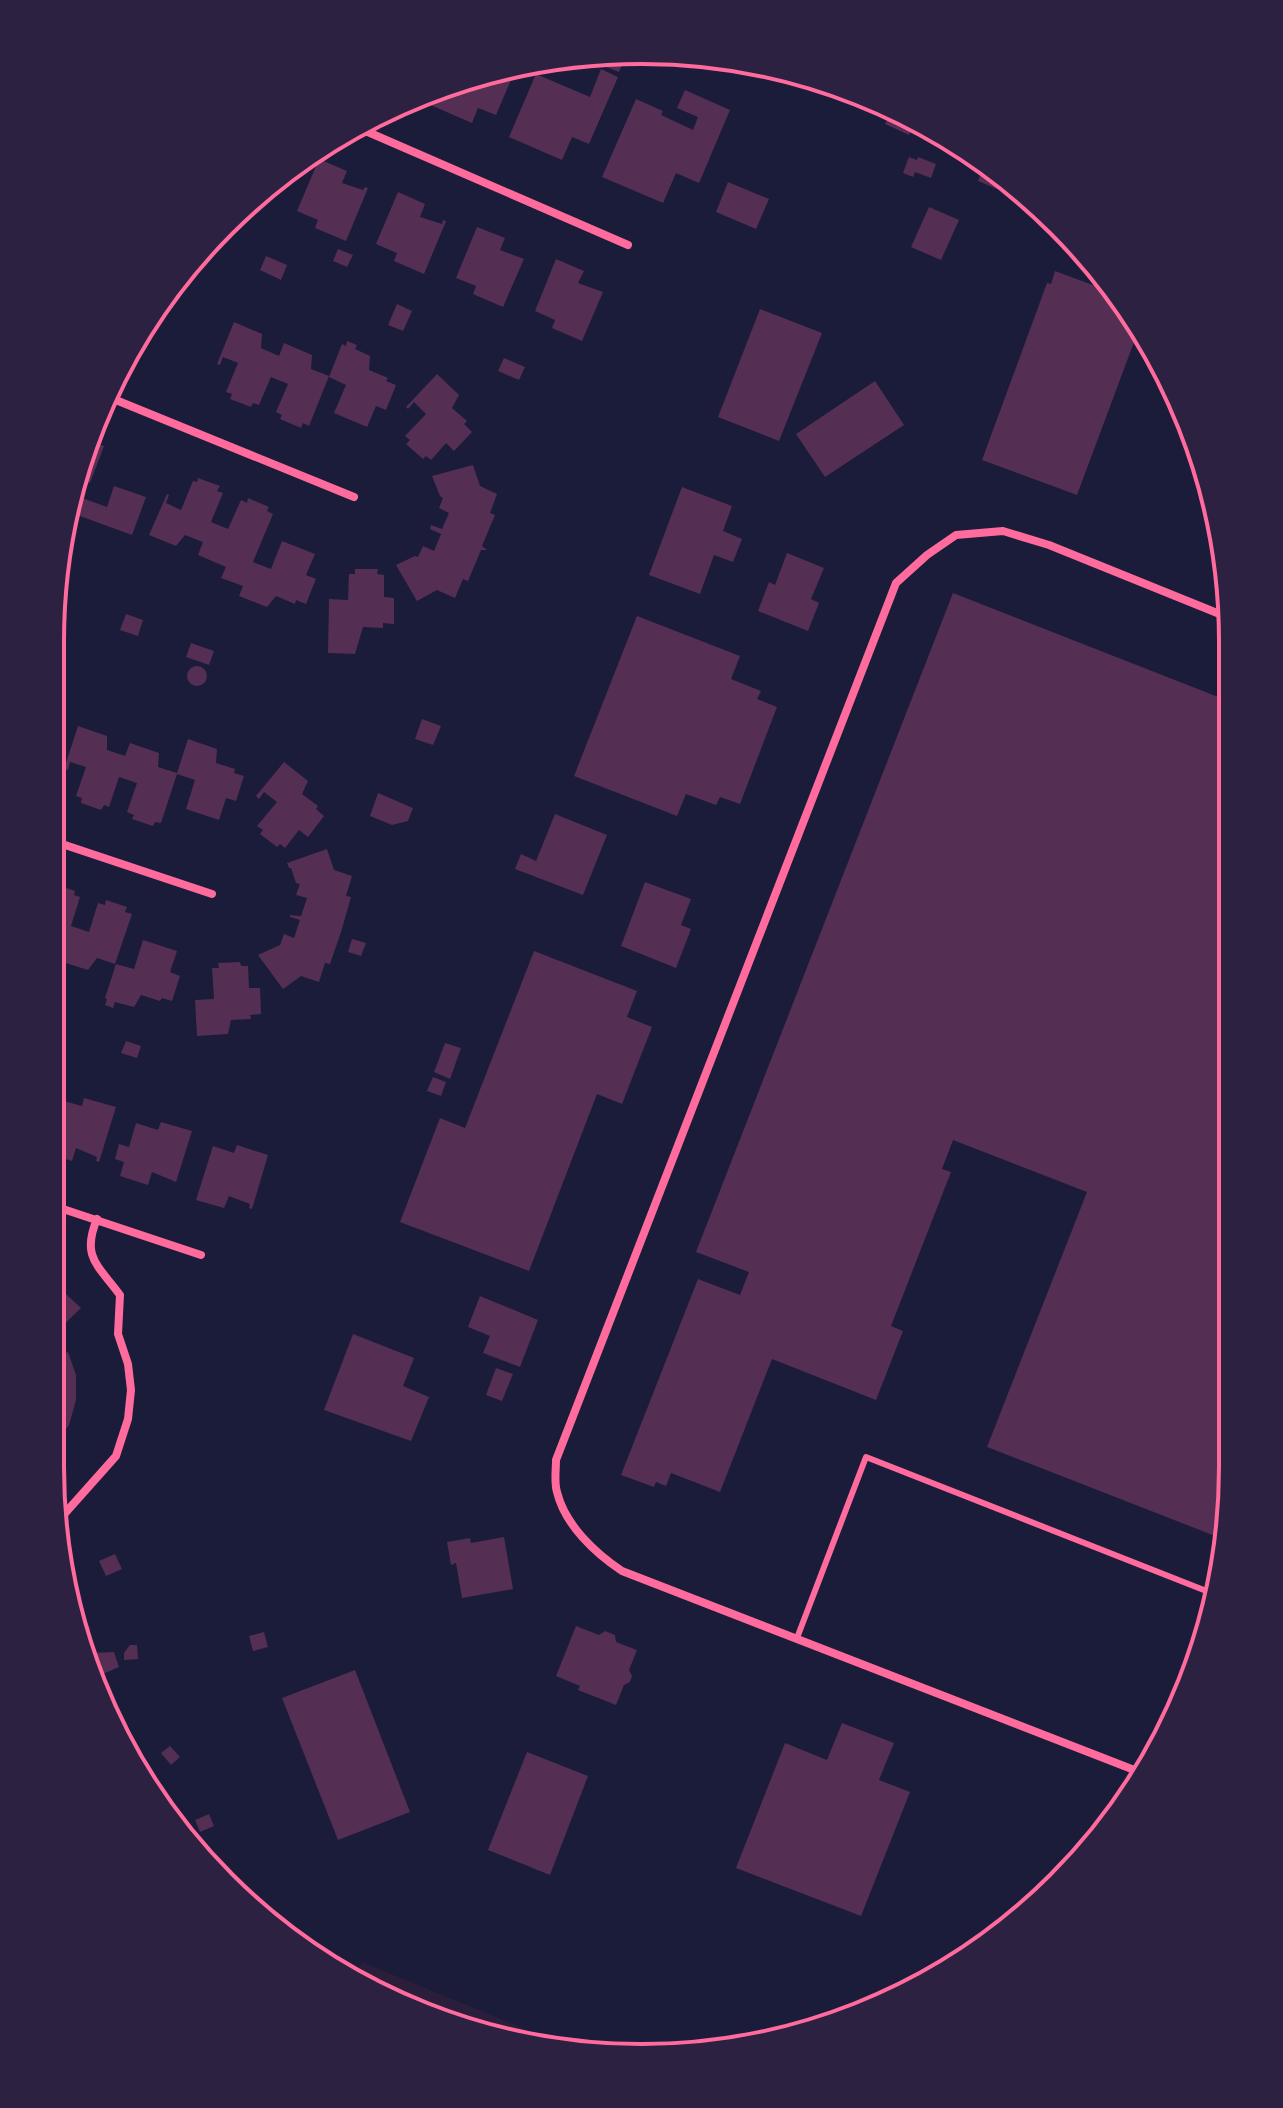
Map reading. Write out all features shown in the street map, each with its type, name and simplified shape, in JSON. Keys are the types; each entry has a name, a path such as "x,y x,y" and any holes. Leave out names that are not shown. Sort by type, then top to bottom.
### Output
{"street":[{"path":"369,133 628,245"},
{"path":"117,401 354,497"},
{"path":"1133,1769 622,1571 596,1553 578,1533 557,1492 556,1460 896,583 927,555 956,535 1003,531 1049,545 1218,613"},
{"path":"64,845 212,894"},
{"path":"64,1209 201,1255"},
{"path":"66,1512 116,1456 128,1419 130,1377 118,1334 120,1295 96,1263 89,1244 97,1219"}],"lane":[{"path":"797,1638 866,1457 1205,1591"}],"shaded area":[{"path":"362,1962 539,2035 456,2013 359,1970"}],"building":[{"path":"605,65 622,65 619,72"},
{"path":"601,69 618,77 589,144 572,137 562,160 509,137 536,74 590,97"},
{"path":"511,79 496,115 478,108 472,123 430,105"},
{"path":"685,90 730,110 699,183 676,173 663,203 602,177 636,99 693,130 698,117 677,108"},
{"path":"887,119 911,131 909,135 885,124"},
{"path":"909,157 936,164 931,178 915,172 913,177 903,173"},
{"path":"322,160 347,171 342,183 363,190 368,188 346,241 315,228 318,220 297,211 317,164"},
{"path":"981,174 998,187 997,189 978,181"},
{"path":"728,182 769,199 756,229 716,212"},
{"path":"398,192 425,204 420,217 442,224 443,220 446,221 424,274 394,261 397,253 376,244"},
{"path":"929,207 959,220 941,260 911,247"},
{"path":"477,227 505,238 500,250 524,259 503,307 473,294 476,286 456,278"},
{"path":"338,249 353,255 347,267 333,261"},
{"path":"266,256 287,265 281,280 260,270"},
{"path":"556,259 584,271 578,283 603,292 582,341 552,328 555,320 535,311"},
{"path":"1055,271 1097,287 1134,341 1077,495 982,460 1047,283 1051,284"},
{"path":"397,304 412,311 403,331 388,325"},
{"path":"760,309 822,333 779,441 718,417"},
{"path":"234,322 262,334 261,348 279,356 284,343 312,355 311,369 329,376 309,426 303,423 301,428 280,419 282,415 276,412 288,384 271,377 259,405 253,403 251,407 230,399 232,394 226,392 238,363 223,357 220,365 217,364"},
{"path":"347,341 370,356 369,370 396,385 386,410 376,406 367,427 334,413 346,385 329,377 342,344 346,346"},
{"path":"504,358 525,367 519,380 498,371"},
{"path":"437,374 459,395 452,408 467,421 464,424 472,432 454,451 446,443 431,460 426,456 423,459 406,444 410,440 405,436 426,414 414,402 408,409 406,407"},
{"path":"875,381 904,425 825,477 796,434"},
{"path":"99,444 104,446 90,483 87,482"},
{"path":"473,465 480,486 497,494 490,513 495,515 482,546 487,550 481,550 468,581 463,579 455,598 437,590 417,601 396,565 418,557 423,546 434,551 441,534 430,529 431,525 442,529 449,513 439,508 443,498 432,476"},
{"path":"198,478 220,486 217,491 223,493 211,522 228,529 241,500 247,503 248,498 269,507 267,511 273,514 253,562 271,569 282,541 315,554 306,575 316,579 306,604 296,600 295,604 276,596 267,607 239,596 243,586 221,578 226,567 198,555 203,542 185,535 176,546 149,535 167,494 166,503 181,510 193,481 197,482"},
{"path":"114,486 146,497 132,535 78,515 83,498 107,507"},
{"path":"682,487 732,506 723,531 742,539 733,562 714,555 700,594 649,575"},
{"path":"787,553 824,568 811,599 819,603 808,631 758,611 769,582 775,585"},
{"path":"355,569 378,569 377,574 384,575 384,597 394,598 394,624 383,623 383,628 363,627 355,654 328,653 329,599 348,600 349,574 355,574"},
{"path":"953,593 1219,697 1219,1466 1215,1536 987,1447 1087,1192 953,1140 942,1169 951,1172 891,1326 903,1331 876,1400 772,1359 720,1492 671,1473 666,1486 656,1482 654,1487 621,1475 698,1279 740,1295 749,1272 696,1252"},
{"path":"126,614 143,620 138,636 120,630"},
{"path":"637,616 740,656 731,679 761,691 757,699 777,707 740,804 720,797 716,805 686,794 677,816 574,776"},
{"path":"191,643 214,651 209,665 186,657"},
{"path":"197,666 204,669 207,676 204,683 197,686 190,683 187,676 190,669"},
{"path":"422,719 441,726 433,745 415,739"},
{"path":"78,726 107,736 107,750 125,756 130,743 159,753 158,767 177,773 188,739 217,749 216,763 235,769 234,773 244,776 236,801 226,798 219,820 186,809 195,780 177,774 161,823 155,822 153,826 132,819 134,815 127,812 137,783 119,777 109,807 104,805 101,810 81,803 82,798 76,796 86,767 70,762 68,770 64,769"},
{"path":"284,762 308,781 302,794 318,806 316,809 324,816 308,837 299,830 285,848 280,844 277,847 260,834 263,830 257,826 277,802 264,792 259,799 256,796"},
{"path":"378,793 413,808 408,821 392,825 370,816"},
{"path":"555,814 607,835 583,895 515,869 521,854 536,861"},
{"path":"327,849 334,870 352,876 346,896 351,897 341,932 330,964 325,963 319,982 301,976 283,989 258,955 280,945 284,934 294,938 300,920 290,915 301,916 307,898 296,895 300,884 296,883 287,863"},
{"path":"645,882 691,899 681,925 691,929 676,968 621,946"},
{"path":"64,887 75,891 74,895 80,897 71,926 89,932 98,903 105,905 106,900 127,907 125,912 132,914 115,964 97,958 88,970 64,962"},
{"path":"352,939 366,943 361,956 348,952"},
{"path":"143,940 177,951 170,972 180,976 172,1001 141,995 134,1007 115,1002 113,1008 105,1005 116,964 134,969"},
{"path":"534,951 637,991 627,1017 652,1027 622,1104 597,1094 529,1271 400,1222 440,1118 465,1128"},
{"path":"240,962 241,966 248,966 249,988 260,988 261,1014 250,1015 251,1019 231,1020 228,1034 197,1036 195,1000 214,999 212,968 219,968 218,963"},
{"path":"126,1041 141,1046 137,1058 121,1053"},
{"path":"445,1043 461,1048 450,1079 434,1072"},
{"path":"433,1077 446,1082 441,1096 427,1091"},
{"path":"84,1098 116,1107 99,1162 96,1161 97,1157 76,1148 72,1161 64,1159 64,1101 82,1106"},
{"path":"161,1122 192,1131 176,1182 152,1172 148,1185 120,1176 124,1162 115,1159 119,1144 129,1147 136,1123 158,1130"},
{"path":"237,1145 268,1155 252,1209 249,1208 250,1204 229,1196 224,1208 196,1200 213,1146 234,1153"},
{"path":"64,1292 81,1308 64,1324"},
{"path":"480,1296 538,1320 520,1367 483,1353 490,1336 468,1327"},
{"path":"353,1334 414,1358 403,1386 429,1397 411,1441 324,1410"},
{"path":"68,1352 76,1375 76,1400 64,1432 64,1354"},
{"path":"496,1368 513,1374 502,1401 486,1395"},
{"path":"504,1537 513,1589 462,1598 456,1563 451,1565 447,1542 470,1538 471,1543"},
{"path":"115,1554 122,1569 106,1576 99,1561"},
{"path":"576,1626 599,1635 605,1631 615,1635 616,1642 637,1650 629,1670 632,1676 630,1682 624,1685 616,1705 578,1690 580,1686 556,1676"},
{"path":"264,1632 268,1647 253,1651 249,1636"},
{"path":"130,1645 137,1645 138,1659 124,1660 124,1653"},
{"path":"114,1652 119,1667 103,1674 95,1653"},
{"path":"355,1670 410,1812 338,1840 282,1698"},
{"path":"842,1723 894,1743 879,1780 910,1792 861,1916 736,1868 785,1743 827,1760"},
{"path":"170,1746 180,1757 171,1765 161,1753"},
{"path":"527,1752 588,1776 550,1875 488,1850"},
{"path":"209,1814 214,1826 200,1832 195,1820"}]}
